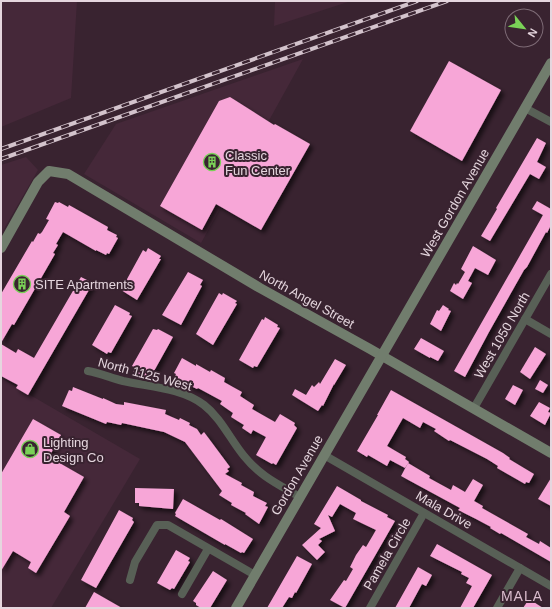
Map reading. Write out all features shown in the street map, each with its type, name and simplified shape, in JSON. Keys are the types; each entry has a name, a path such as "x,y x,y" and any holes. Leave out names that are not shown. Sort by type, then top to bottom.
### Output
{"street":[{"name":"West Gordon Avenue","path":"381,355 551,63"},
{"path":"525,108 551,122"},
{"name":"North Angel Street","path":"1,248 38,182 49,171 68,174 260,288 381,355 551,453"},
{"name":"West 1050 North","path":"474,408 551,274"},
{"path":"525,319 551,334"},
{"name":"Gordon Avenue","path":"236,608 381,355"},
{"name":"North 1125 West","path":"88,370 121,380 175,391 204,404 214,414 243,455 257,471 271,481 300,497"},
{"name":"Mala Drive","path":"324,455 551,586"},
{"name":"Pamela Circle","path":"370,608 424,512"},
{"path":"130,580 135,562 157,525 168,525 255,575"},
{"path":"182,594 208,549"},
{"path":"497,608 520,568"}],"shaded area":[{"path":"1,1 77,1 71,98 1,127"},
{"path":"275,1 351,1 274,26"},
{"path":"303,59 201,243 84,174 116,124"},
{"path":"26,157 38,170 1,234 1,165"},
{"path":"1,378 140,459 51,608 5,608 1,606"}],"building":[{"path":"449,61 501,90 462,161 410,131"},
{"path":"230,97 274,125 275,124 310,144 261,230 216,204 202,230 160,206 219,101"},
{"path":"537,138 546,143 537,162 546,167 539,179 530,174 490,241 481,236"},
{"path":"537,201 551,209 551,225 524,270 465,377 454,371 543,215 532,209"},
{"path":"55,202 59,202 68,207 69,205 108,227 107,230 117,235 116,237 118,238 109,254 107,253 106,255 63,232 56,244 58,245 53,253 55,254 14,325 12,324 1,343 1,294 32,241 33,242 38,233 40,234 42,232 49,220 46,219"},
{"path":"473,246 496,260 488,275 475,268 468,281 472,283 463,299 450,291 454,283 456,285 457,283 458,284 465,272 461,269"},
{"path":"148,248 161,256 159,259 161,259 137,300 121,290 143,250 146,252"},
{"path":"188,272 203,280 200,285 202,286 181,325 162,315"},
{"path":"81,277 93,283 28,395 16,388 18,385 1,376 1,344 16,353 18,349 34,358"},
{"path":"219,293 222,295 223,293 237,301 235,303 237,304 213,345 196,334"},
{"path":"115,305 130,313 129,315 132,316 111,353 108,352 107,354 92,345"},
{"path":"443,305 451,311 441,331 430,324 437,310 439,311"},
{"path":"265,317 278,325 277,327 280,328 257,367 254,366 253,368 239,360 262,319 264,320"},
{"path":"153,329 158,329 173,337 149,380 133,371 136,368 132,366"},
{"path":"421,338 444,351 438,361 414,349"},
{"path":"535,347 546,354 530,379 520,372"},
{"path":"182,358 210,372 211,370 225,378 224,382 242,392 240,396 254,405 252,409 275,422 280,414 295,423 294,425 297,428 276,465 256,455 266,437 253,430 251,434 242,428 244,425 231,417 233,413 220,404 222,401 198,388 197,389 174,378 176,374 174,373"},
{"path":"335,359 346,365 323,406 322,405 318,411 292,395 295,389 306,395 312,385 314,387 319,382 320,384"},
{"path":"540,380 548,385 543,393 535,389"},
{"path":"513,385 523,390 515,405 505,399"},
{"path":"73,387 116,404 124,405 124,402 166,410 165,414 179,420 180,418 190,423 189,425 197,429 201,435 204,432 230,467 227,469 229,471 225,474 242,483 241,485 254,492 253,496 267,503 265,506 268,507 259,524 245,514 246,513 231,505 232,503 219,495 222,491 185,442 164,432 122,423 121,425 107,422 106,424 62,406 69,390 72,391"},
{"path":"391,390 503,453 510,458 509,459 534,474 529,483 526,482 525,484 497,468 498,466 487,459 450,440 449,441 434,431 436,429 423,422 420,428 403,418 387,446 406,457 405,459 409,462 405,468 390,460 387,466 368,455 367,457 357,451"},
{"path":"539,402 550,408 548,412 551,413 545,425 530,416"},
{"path":"33,419 61,435 49,457 84,477 64,512 70,516 36,573 28,568 31,562 13,551 1,571 1,474"},
{"path":"408,463 430,476 429,478 451,490 453,485 465,492 473,479 483,485 474,501 483,506 482,508 528,534 526,537 539,544 540,541 551,548 551,562 501,533 500,534 490,528 491,527 458,510 460,508 401,476"},
{"path":"551,478 551,506 538,499"},
{"path":"337,486 388,515 387,517 395,521 345,608 330,600 344,580 346,581 353,569 350,567 356,555 363,545 366,547 376,530 353,519 356,513 340,504 332,517 328,515 335,531 319,539 322,541 318,545 325,552 317,560 302,545 321,528 314,524"},
{"path":"135,488 174,489 173,509 139,506 139,503 135,503"},
{"path":"183,499 220,520 221,519 253,539 244,553 225,545 175,516 175,513"},
{"path":"119,510 133,518 132,520 134,522 96,588 81,580"},
{"path":"437,544 492,575 473,608 460,608 472,586 466,583 469,578 461,574 462,572 430,556"},
{"path":"176,550 190,558 188,561 190,562 174,589 172,588 170,590 157,583"},
{"path":"297,556 312,564 296,593 295,592 292,598 289,597 282,608 267,608"},
{"path":"418,567 432,575 426,586 422,584 409,608 395,608"},
{"path":"213,571 227,580 210,608 201,608 193,601"},
{"path":"94,592 122,608 85,608"},
{"path":"529,599 543,608 523,608"}],"railway":[{"path":"1,149 417,1"},
{"path":"1,159 447,1"}],"place":[{"name":"Classic Fun Center","path":"212,162"},
{"name":"SITE Apartments","path":"22,284"},
{"name":"Lighting Design Co","path":"30,449"}],"district":[{"name":"MALA","path":"522,596"}]}
